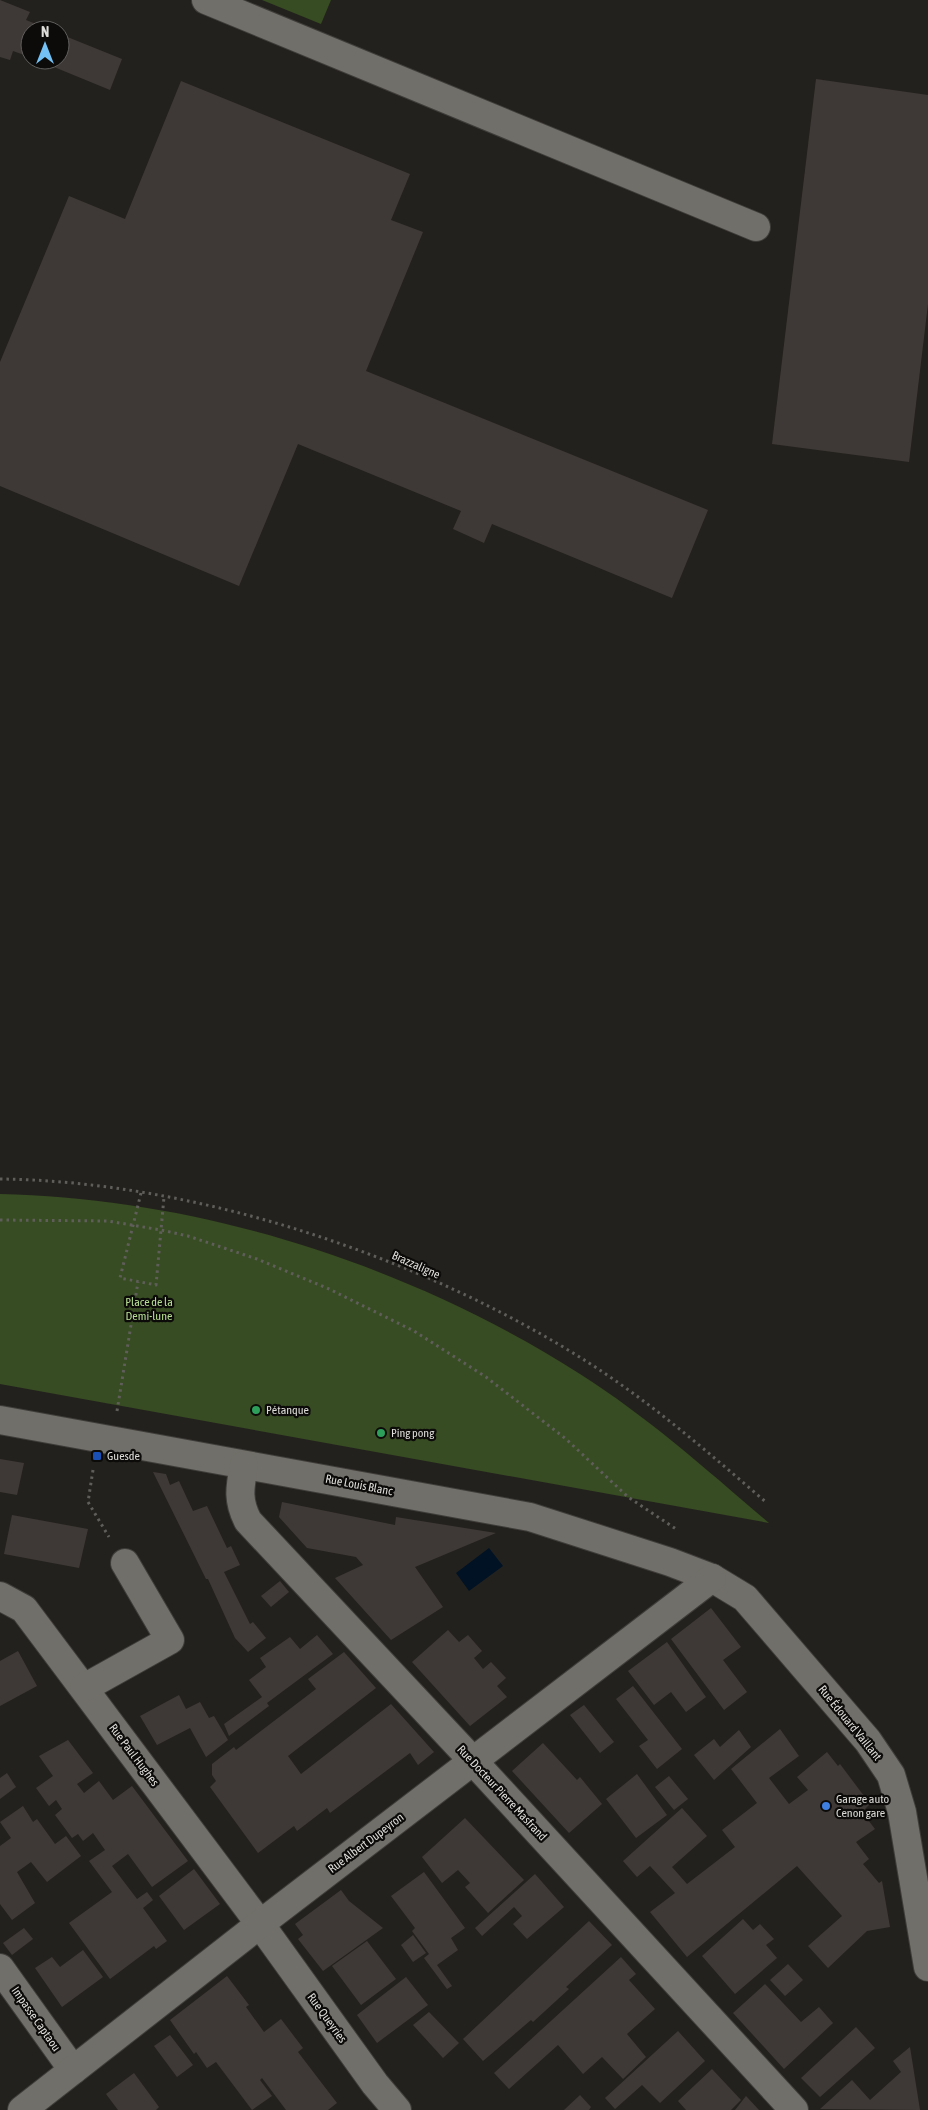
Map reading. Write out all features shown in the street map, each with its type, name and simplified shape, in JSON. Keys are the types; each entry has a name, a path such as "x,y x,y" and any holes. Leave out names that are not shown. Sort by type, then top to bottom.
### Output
{"street":[{"path":"206,0 756,227"},
{"name":"Rue Louis Blanc","path":"0,1420 530,1517 670,1562 712,1578"},
{"name":"Rue Docteur Pierre Masfrand","path":"244,1465 240,1484 240,1507 248,1521 474,1762 794,2110"},
{"path":"84,1688 170,1640 125,1563"},
{"name":"Rue Albert Dupeyron","path":"22,2110 260,1924 712,1578"},
{"name":"Rue Édouard Vaillant","path":"712,1578 745,1598 868,1741 891,1775 902,1812 928,1967"},
{"name":"Rue Paul Hughes","path":"0,1596 24,1609 260,1924"},
{"name":"Rue Queyries","path":"260,1924 375,2084 397,2110"},
{"name":"Impasse Captaou","path":"0,1968 73,2070"}],"path":[{"name":"Brazzaligne","path":"0,1179 40,1180 164,1197 274,1222 376,1257 486,1305 589,1363 683,1431 767,1503"},
{"path":"141,1193 120,1278 156,1285 164,1197"},
{"path":"0,1220 108,1221 161,1230 188,1236 257,1259 327,1288 414,1331 486,1377 566,1439 628,1498 684,1534"}],"green space":[{"path":"262,0 331,0 321,24"},
{"name":"Place de la Demi-lune","path":"0,1194 76,1198 152,1209 227,1224 302,1245 375,1271 446,1301 515,1335 580,1374 630,1408 769,1523 0,1384"}],"water":[{"path":"489,1548 503,1566 469,1591 456,1573"}],"building":[{"path":"0,0 30,12 26,20 20,20 20,53 13,51 10,60 0,57"},
{"path":"70,38 122,59 110,90 61,70 70,70"},
{"path":"816,79 928,95 928,304 909,462 772,444"},
{"path":"181,81 410,174 391,220 423,232 366,371 708,510 672,598 492,524 484,543 453,529 461,511 298,444 239,586 0,486 0,362 69,196 125,219"},
{"path":"0,1459 24,1463 17,1495 0,1492"},
{"path":"153,1472 166,1474 170,1485 179,1481 193,1511 207,1506 227,1548 231,1546 240,1565 224,1572 250,1624 253,1622 266,1638 248,1652 235,1638 208,1579 206,1579"},
{"path":"282,1502 395,1525 396,1517 496,1533 415,1567 443,1607 391,1640 335,1578 363,1565 356,1557 307,1548 279,1517"},
{"path":"12,1515 88,1529 79,1568 4,1554"},
{"path":"280,1581 289,1592 271,1607 261,1596"},
{"path":"711,1608 741,1647 723,1660 747,1692 724,1710 671,1639"},
{"path":"448,1630 459,1642 468,1635 482,1651 474,1658 483,1669 491,1662 506,1678 497,1686 507,1697 470,1726 412,1662"},
{"path":"317,1635 333,1654 267,1703 269,1706 229,1736 224,1724 262,1697 249,1680 266,1667 260,1658 290,1637 300,1649"},
{"path":"667,1642 706,1697 686,1712 671,1692 654,1705 628,1671"},
{"path":"18,1651 37,1686 0,1706 0,1661"},
{"path":"344,1652 376,1688 288,1756 301,1774 391,1704 434,1752 418,1765 410,1753 330,1813 327,1808 297,1831 294,1826 258,1853 210,1787 216,1781 212,1775 212,1764 234,1747 236,1750 316,1689 308,1679"},
{"path":"633,1686 682,1749 657,1769 639,1746 648,1740 616,1699"},
{"path":"179,1695 186,1709 200,1702 209,1718 214,1716 228,1740 206,1757 190,1728 157,1745 140,1716"},
{"path":"584,1705 614,1742 600,1753 570,1715"},
{"path":"780,1729 799,1756 769,1778 789,1804 808,1790 797,1777 827,1752 838,1766 840,1764 870,1804 862,1812 875,1829 856,1842 869,1859 863,1864 879,1883 882,1881 890,1927 867,1931 828,1968 808,1946 842,1916 797,1866 687,1957 650,1912 675,1893 650,1866 637,1877 623,1861 682,1808 707,1836 672,1867 687,1884 735,1847 722,1830 757,1803 731,1769"},
{"path":"739,1730 751,1747 714,1780 694,1755 714,1739 720,1747"},
{"path":"68,1740 93,1773 77,1784 84,1793 99,1781 113,1800 132,1786 188,1861 152,1887 128,1854 112,1866 137,1899 147,1892 153,1900 143,1908 167,1941 156,1949 154,1946 110,1979 69,1923 112,1892 89,1861 105,1850 93,1833 83,1841 78,1834 72,1838 55,1815 62,1809 56,1800 49,1806 36,1788 53,1776 39,1756"},
{"path":"543,1743 577,1780 580,1777 602,1804 569,1833 512,1771"},
{"path":"7,1773 16,1787 0,1799 0,1778"},
{"path":"637,1774 667,1815 636,1838 606,1799"},
{"path":"669,1776 688,1799 674,1810 655,1787"},
{"path":"23,1806 33,1822 37,1819 55,1844 66,1836 81,1856 47,1882 31,1862 17,1872 35,1903 12,1920 0,1904 0,1846 11,1838 0,1822"},
{"path":"465,1818 524,1880 488,1913 465,1887 470,1883 458,1870 442,1883 422,1857"},
{"path":"194,1869 220,1904 184,1930 159,1896"},
{"path":"424,1872 465,1928 451,1938 458,1950 437,1965 452,1986 447,1989 424,1958 429,1954 412,1931 415,1928 391,1896"},
{"path":"535,1874 564,1907 527,1939 513,1924 522,1916 514,1907 482,1936 475,1928"},
{"path":"341,1890 349,1901 383,1928 323,1971 298,1939 303,1935 295,1924"},
{"path":"743,1919 753,1930 760,1924 774,1939 766,1945 777,1958 735,1994 702,1956"},
{"path":"589,1921 612,1945 566,1987 569,1989 533,2022 531,2020 483,2061 463,2039"},
{"path":"24,1928 33,1939 12,1955 3,1943"},
{"path":"413,1935 426,1953 413,1962 401,1945"},
{"path":"367,1941 396,1979 361,2005 332,1966"},
{"path":"83,1950 103,1977 62,2007 35,1968 52,1957 60,1967"},
{"path":"621,1957 636,1974 629,1980 655,2009 627,2034 646,2057 623,2079 602,2057 583,2074 558,2045 509,2089 494,2073"},
{"path":"788,1964 803,1980 785,1996 770,1980"},
{"path":"227,1976 249,2005 246,2007 264,2032 281,2019 303,2048 298,2052 337,2103 328,2110 286,2110 262,2078 260,2080 272,2096 252,2110 216,2062 207,2068 196,2052 194,2054 170,2020"},
{"path":"406,1977 428,2005 377,2043 357,2015"},
{"path":"765,1984 801,2022 819,2007 833,2023 784,2069 733,2013"},
{"path":"429,2012 459,2043 443,2058 413,2025"},
{"path":"856,2027 875,2048 820,2097 801,2078"},
{"path":"678,2031 705,2061 660,2103 642,2085 615,2109 605,2098"},
{"path":"170,2035 193,2065 177,2077 154,2046"},
{"path":"910,2047 920,2110 820,2109 852,2080 870,2100 901,2072 893,2061"},
{"path":"712,2069 741,2100 731,2110 686,2110 678,2101"},
{"path":"134,2073 159,2107 156,2110 118,2110 106,2094"},
{"path":"580,2095 591,2107 589,2110 564,2110"},
{"path":"746,2096 759,2110 735,2110"}],"place":[{"name":"Pétanque","path":"256,1410"},
{"name":"Ping pong","path":"381,1433"},
{"name":"Guesde","path":"97,1456"},
{"name":"Garage auto Cenon gare","path":"826,1806"}]}
